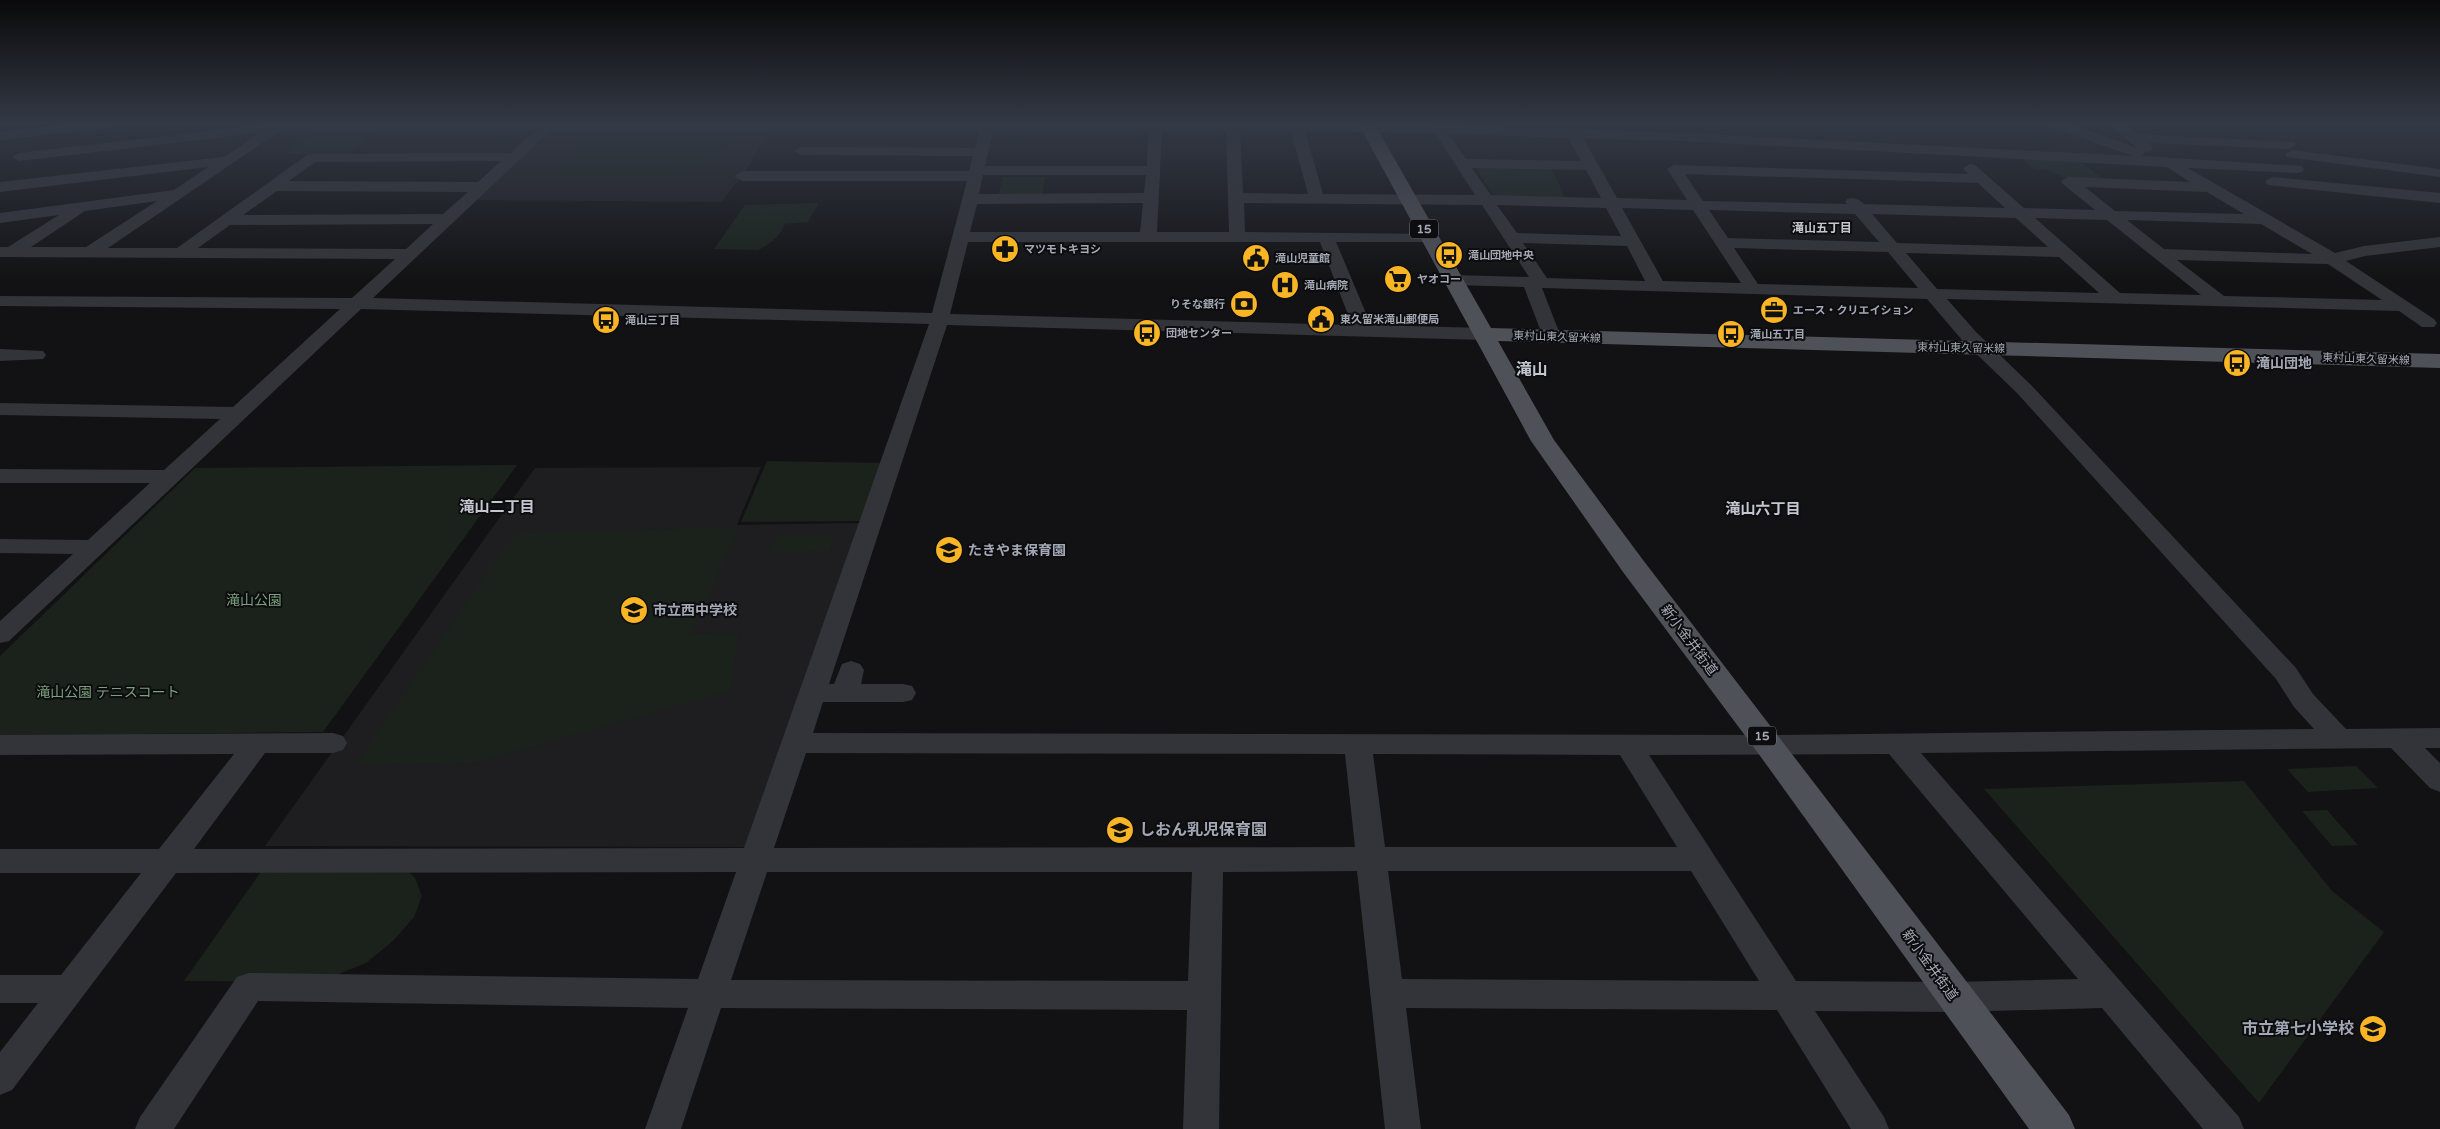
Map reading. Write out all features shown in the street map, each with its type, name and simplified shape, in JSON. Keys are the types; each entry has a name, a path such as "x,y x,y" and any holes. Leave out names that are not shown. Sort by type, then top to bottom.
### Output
{"main road":[{"name":"新小金井街道","path":"1394,176 1544,441 1633,566 1769,745 1954,997 2054,1129"},
{"name":"東村山東久留米線","path":"1483,334 2440,361"}],"street":[{"path":"0,187 96,176"},
{"path":"90,252 204,176"},
{"path":"179,254 224,220 289,176"},
{"path":"0,635 495,176"},
{"path":"742,176 755,176"},
{"path":"663,1129 755,860 797,744 940,319 976,176"},
{"path":"1148,237 1153,176"},
{"path":"1234,176 1237,237"},
{"path":"1309,176 1317,198"},
{"path":"1471,176 1511,238 1536,282 1552,337"},
{"path":"1596,176 1657,286"},
{"path":"1678,176 1753,289"},
{"path":"1829,176 1982,348 2024,389 2280,667 2308,704 2340,740"},
{"path":"1854,176 1982,179"},
{"path":"1978,176 2116,299"},
{"path":"2191,176 2331,258 2401,306 2436,322"},
{"path":"2250,182 2264,176"},
{"path":"2350,176 2440,198"},
{"path":"2219,301 2069,182 2206,184 2230,181"},
{"path":"275,186 483,187"},
{"path":"0,218 178,193"},
{"path":"970,199 1151,198"},
{"path":"1235,198 1486,200 2267,219"},
{"path":"6,252 84,206"},
{"path":"224,220 448,219"},
{"path":"961,237 1429,238"},
{"path":"1326,237 1364,332"},
{"path":"1511,238 1632,241"},
{"path":"2159,254 2331,258 2364,251 2440,242"},
{"path":"1724,243 2064,252"},
{"path":"6,252 409,254"},
{"path":"1452,280 2401,306"},
{"path":"0,302 358,303 1483,334"},
{"path":"0,355 36,355"},
{"path":"0,409 241,412"},
{"path":"0,476 171,477"},
{"path":"0,546 95,547"},
{"path":"814,693 848,681 904,693"},
{"path":"2398,738 2440,781"},
{"path":"797,744 1034,742 1358,745 1769,745 2440,738"},
{"path":"0,1079 258,743"},
{"path":"0,745 333,743"},
{"path":"1897,744 2226,1129"},
{"path":"1358,745 1402,1129"},
{"path":"1628,745 1871,1129"},
{"path":"1201,1129 1208,859"},
{"path":"0,861 1700,859"},
{"path":"153,1129 249,986 709,994 1204,996"},
{"path":"0,989 69,989"},
{"path":"1387,993 1954,997 2110,993"}],"shaded area":[{"path":"494,176 742,176 721,202 468,200"},
{"name":"市立西中学校","path":"761,467 737,525 862,523 756,847 265,846 535,468"}],"green space":[{"path":"553,176 637,176 622,177 552,177"},
{"path":"1481,176 1555,176 1565,198 1495,198"},
{"path":"2060,176 2099,176 2105,180 2066,179"},
{"path":"1003,177 1045,177 1042,197 998,197"},
{"path":"819,203 808,222 785,224 774,239 758,250 714,249 745,205"},
{"path":"767,461 882,463 865,521 741,522"},
{"name":"滝山公園","path":"517,465 323,732 139,734 136,738 0,737 0,656 195,468"},
{"path":"739,527 691,634 739,633 730,691 479,762 356,764 514,534"},
{"path":"835,535 829,551 769,552 776,536"},
{"path":"2356,766 2378,788 2308,792 2287,769"},
{"path":"2244,781 2332,891 2384,932 2259,1103 1984,789"},
{"path":"2327,810 2358,845 2332,846 2302,811"},
{"path":"401,865 415,878 422,896 414,917 393,941 366,963 319,982 184,981 265,866"}],"place":[{"name":"マツモトキヨシ","path":"1005,249"},
{"name":"滝山団地中央","path":"1449,255"},
{"name":"滝山児童館","path":"1256,258"},
{"name":"ヤオコー","path":"1398,279"},
{"name":"滝山病院","path":"1285,285"},
{"name":"りそな銀行","path":"1244,304"},
{"name":"エース・クリエイション","path":"1774,310"},
{"name":"東久留米滝山郵便局","path":"1321,319"},
{"name":"滝山三丁目","path":"606,320"},
{"name":"団地センター","path":"1147,333"},
{"name":"滝山五丁目","path":"1731,334"},
{"name":"滝山団地","path":"2237,363"},
{"name":"たきやま保育園","path":"949,550"},
{"name":"市立西中学校","path":"634,610"},
{"name":"しおん乳児保育園","path":"1120,830"},
{"name":"市立第七小学校","path":"2373,1029"}],"district":[{"name":"滝山五丁目","path":"1822,228"},
{"name":"滝山","path":"1532,370"},
{"name":"滝山二丁目","path":"497,507"},
{"name":"滝山六丁目","path":"1763,509"}],"park label":[{"name":"滝山公園 テニスコート","path":"108,692"}]}
